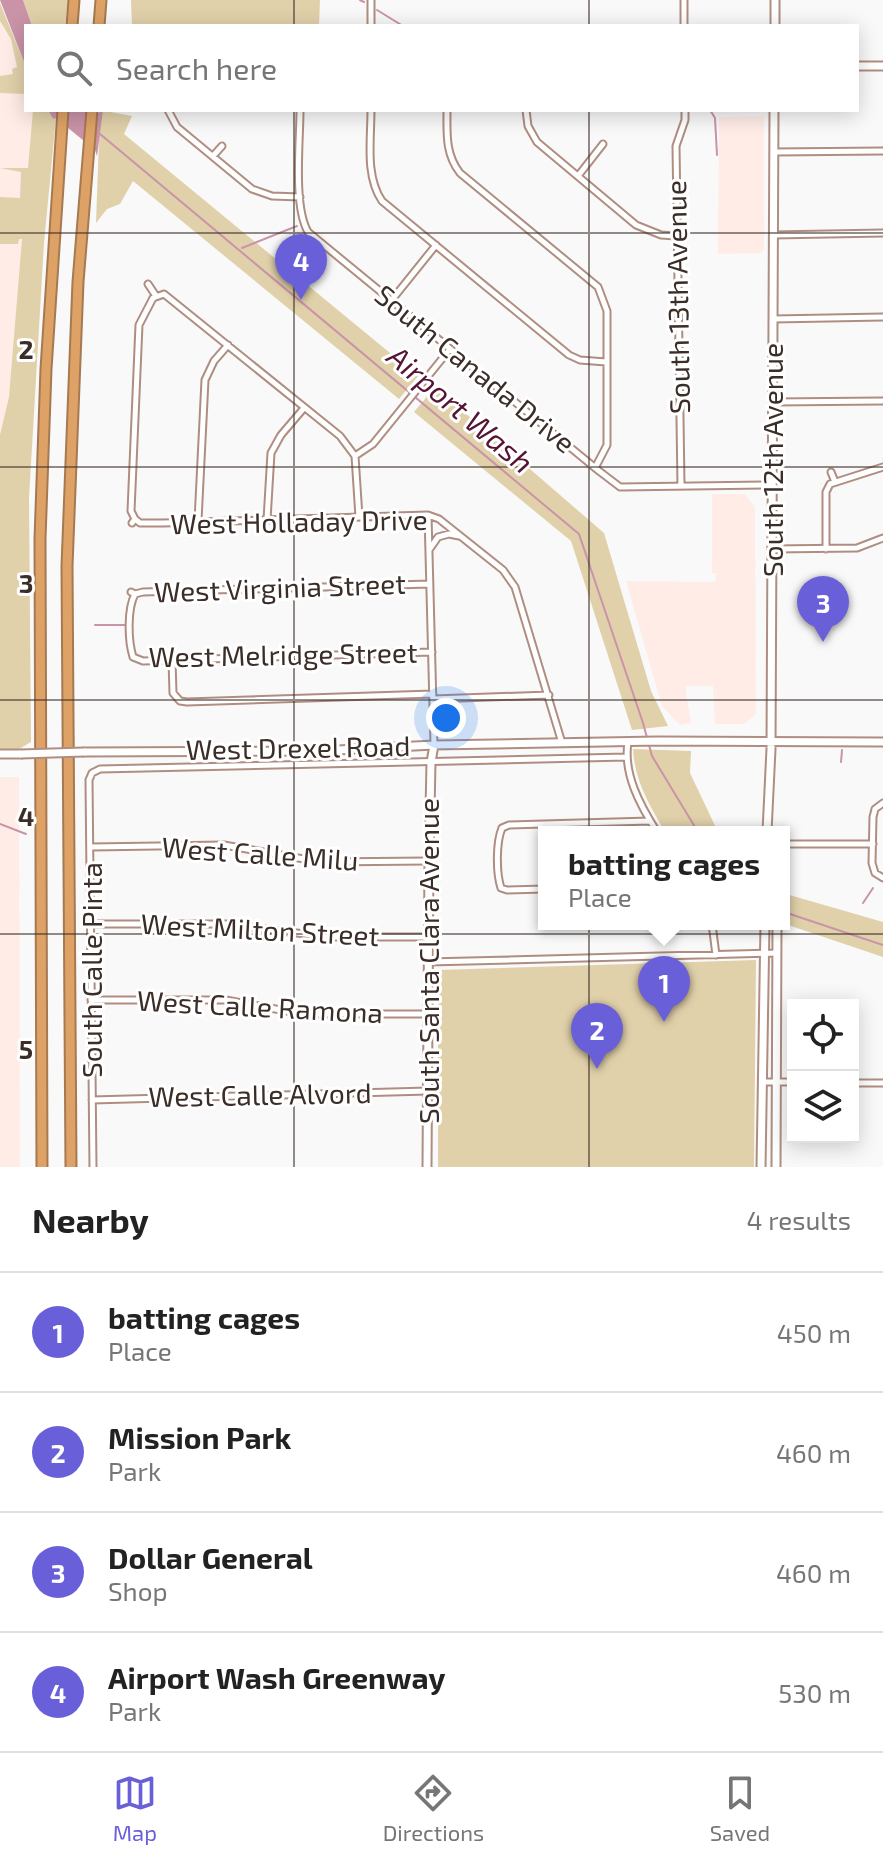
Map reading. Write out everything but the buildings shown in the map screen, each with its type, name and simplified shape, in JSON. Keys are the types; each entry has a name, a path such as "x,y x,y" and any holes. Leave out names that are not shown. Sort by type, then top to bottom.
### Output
{"highway":[{"path":"72,24 74,0"},
{"path":"99,24 101,0"},
{"path":"42,1167 40,539 46,369 63,112"},
{"path":"71,1167 67,566 76,327 92,112"}],"street":[{"path":"371,0 371,24"},
{"path":"684,0 684,24"},
{"path":"775,0 775,24"},
{"path":"859,66 883,66"},
{"path":"169,112 174,124 252,189 272,196 300,197"},
{"name":"South Canada Drive","path":"300,112 300,197 303,224 308,232 595,468 620,487 773,485"},
{"path":"371,112 371,175 375,190 393,211 569,355 580,360 606,362"},
{"path":"447,112 448,151 460,173 598,287 607,311 607,445 595,468"},
{"path":"526,112 533,137 636,225 661,235 676,236"},
{"name":"South 13th Avenue","path":"681,486 676,146 685,112"},
{"name":"South 12th Avenue","path":"768,826 771,740 774,112"},
{"path":"578,176 603,144"},
{"path":"213,156 222,146"},
{"path":"774,152 883,151"},
{"path":"773,235 883,233"},
{"path":"391,301 436,245"},
{"path":"148,284 157,296 170,296 340,436 355,456 359,517"},
{"name":"West Holladay Drive","path":"157,296 149,304 139,325 131,511 134,521 428,515 444,522 503,570 515,587 562,743"},
{"path":"773,319 883,317"},
{"path":"198,521 205,380 214,361 228,345"},
{"path":"355,456 373,444 450,349"},
{"path":"773,402 883,401"},
{"path":"267,520 271,453 281,435 304,408"},
{"path":"832,483 883,467"},
{"path":"826,549 826,492 832,483 831,472"},
{"name":"South Santa Clara Avenue","path":"427,1167 429,861 434,745 428,515"},
{"path":"429,551 438,537 449,534 463,537"},
{"path":"772,549 857,548 883,538"},
{"name":"West Virginia Street","path":"131,659 133,593 430,584"},
{"name":"West Melridge Street","path":"131,659 432,652"},
{"path":"172,660 174,701 549,695"},
{"name":"West Drexel Road","path":"0,754 329,751 434,745 637,741 883,742"},
{"path":"628,742 626,757 635,792 653,826"},
{"name":"West Drexel Road","path":"92,773 100,769 626,757"},
{"name":"South Calle Pinta","path":"92,773 89,780 93,1167"},
{"path":"879,803 873,817 872,868 883,878"},
{"name":"South 12th Avenue","path":"770,810 773,826"},
{"path":"502,828 509,825 650,821"},
{"path":"496,823 502,828"},
{"path":"502,828 499,890 538,889"},
{"path":"790,844 873,844"},
{"name":"West Calle Milu","path":"91,847 224,845 321,862 429,861"},
{"name":"West Milton Street","path":"91,924 227,924 328,937 429,937"},
{"path":"713,930 716,955"},
{"path":"761,1167 765,930"},
{"path":"776,1167 777,930"},
{"path":"428,962 777,953"},
{"name":"West Calle Ramona","path":"91,1000 226,1000 303,1014 428,1014"},
{"path":"762,1082 787,1082"},
{"path":"859,1083 883,1083"},
{"name":"West Calle Alvord","path":"92,1100 428,1091"}],"shaded area":[{"path":"0,0 23,0 31,24 24,24 24,62"},
{"path":"23,0 68,0 65,24 31,24"},
{"path":"131,0 320,0 319,24 132,24"},
{"path":"0,3 24,62 24,94 0,93 0,76 13,74 12,69 17,67 11,39 0,21"},
{"path":"0,18 24,68 24,112 39,112 25,327 0,475"},
{"path":"33,112 49,112 53,119 56,118 44,243 29,498 31,742 19,749 0,750 0,435 9,397 22,239 18,244 0,244 0,197 20,198 21,172 0,168 28,168"},
{"path":"49,112 103,112 97,156 95,150 56,118 53,119"},
{"path":"100,112 132,116 124,134 418,376 399,399 133,181 120,204 107,209 96,223"},
{"path":"764,116 764,250 760,253 718,254 719,117"},
{"path":"435,387 604,533 651,691 668,726 632,730 571,541 414,412"},
{"path":"712,494 745,494 755,507 756,714 744,724 715,724 713,686 685,686 691,723 680,725 662,706 626,581 715,582 716,573 712,573"},
{"path":"633,749 691,751 690,773 715,826 662,826 648,802"},
{"path":"0,777 19,777 20,1167 0,1167"},
{"path":"790,895 883,922 883,957 790,926"},
{"path":"756,960 754,1167 438,1167 438,970"}],"waterway":[{"path":"360,0 364,2"},
{"path":"377,10 400,24"},
{"path":"711,112 715,118 717,155"},
{"name":"Airport Wash","path":"100,134 579,534 652,756 694,826"},
{"path":"242,248 297,226"},
{"path":"95,625 125,625"},
{"path":"841,762 842,750"},
{"path":"0,824 26,834"},
{"path":"863,903 873,888"},
{"name":"Airport Wash","path":"790,914 883,945"}],"place":[{"name":"Airport Wash Greenway","path":"301,300"},
{"name":"Dollar General","path":"823,642"},
{"name":"batting cages","path":"664,1022"},
{"name":"Mission Park","path":"597,1069"}]}
